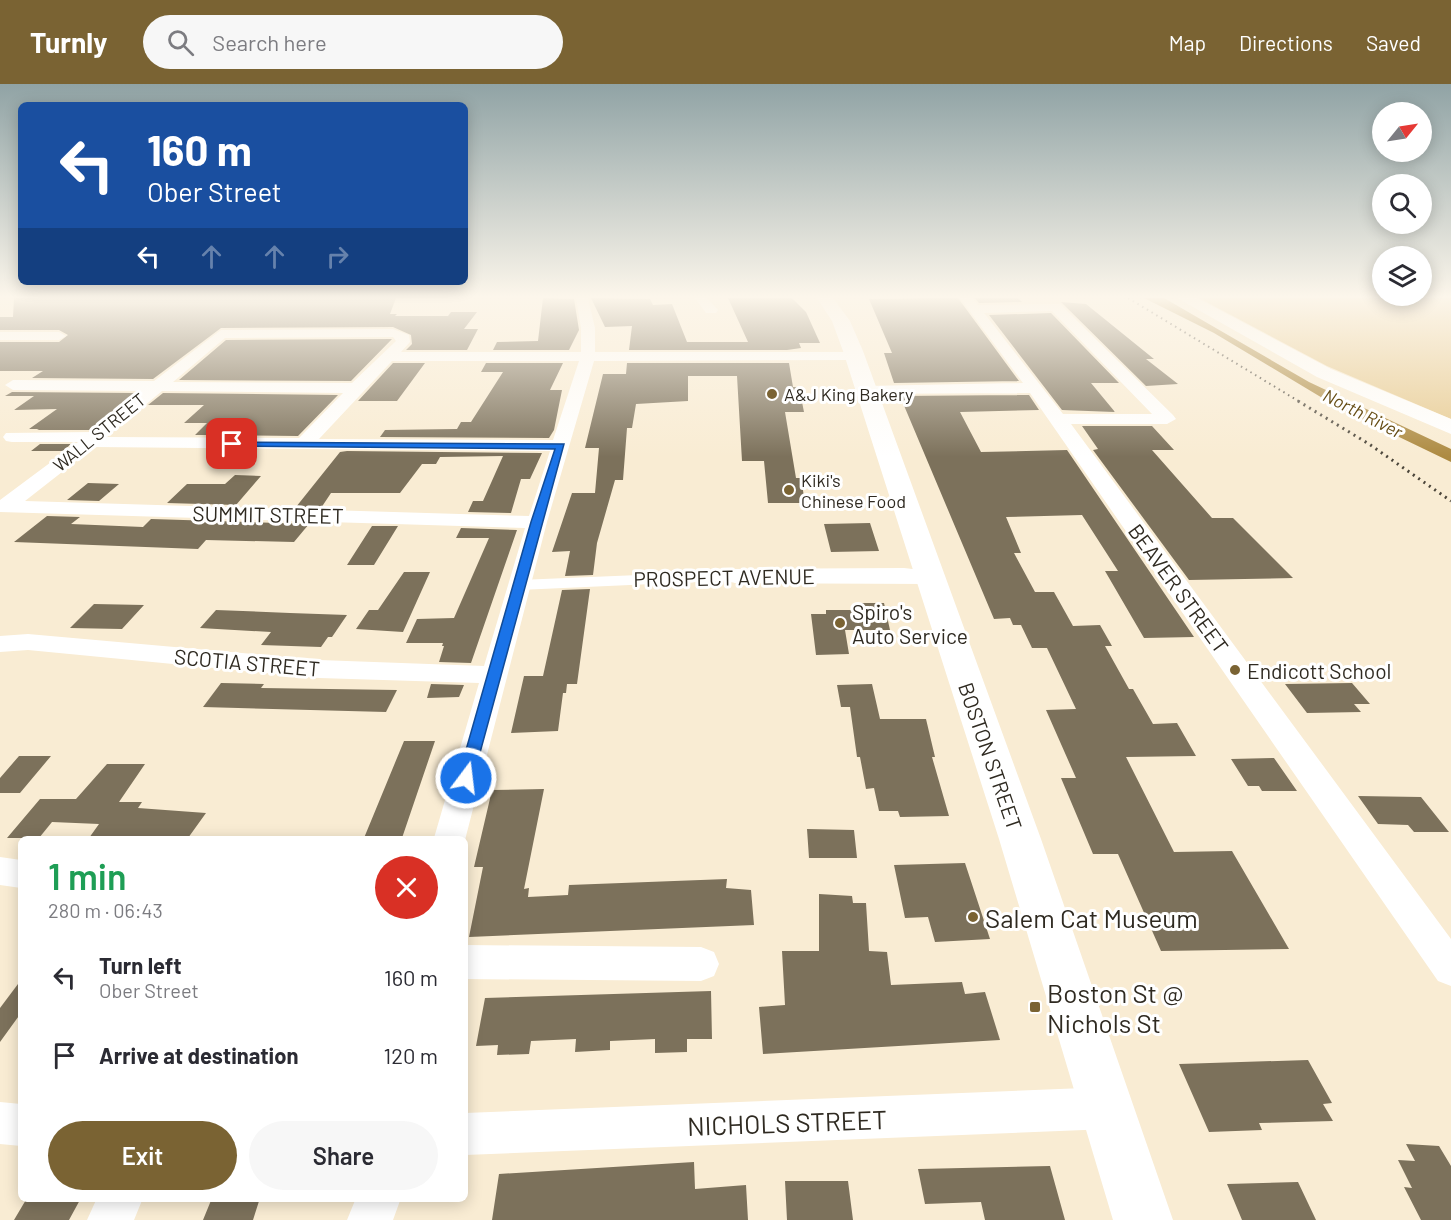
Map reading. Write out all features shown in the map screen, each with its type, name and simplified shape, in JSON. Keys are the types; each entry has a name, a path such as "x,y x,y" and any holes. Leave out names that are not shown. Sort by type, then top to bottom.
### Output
{"main road":[{"name":"BOSTON STREET","path":"853,351 1109,1108 1143,1220"},
{"path":"1283,351 1324,373 1451,427"}],"street":[{"name":"WALL STREET","path":"2,506 93,440 200,351"},
{"name":"WALL STREET","path":"387,357 393,351"},
{"path":"451,836 519,585 588,351"},
{"name":"BEAVER STREET","path":"1008,351 1451,969"},
{"path":"1058,419 1167,419 1099,351"},
{"path":"304,444 387,357 855,356"},
{"path":"13,385 356,388"},
{"path":"866,391 1036,388"},
{"path":"12,437 304,444 561,446"},
{"name":"SUMMIT STREET","path":"2,506 537,522"},
{"name":"PROSPECT AVENUE","path":"519,585 735,576 904,575 930,577"},
{"name":"SCOTIA STREET","path":"0,644 28,642 319,669 494,675"},
{"path":"0,871 18,874"},
{"path":"468,962 701,964"},
{"name":"NICHOLS STREET","path":"468,1134 1109,1108"},
{"path":"0,1124 18,1125"},
{"path":"110,1220 119,1202"},
{"path":"370,1220 377,1202"}],"shaded area":[{"path":"1299,351 1451,351 1451,419 1327,366"}],"water":[{"name":"North River","path":"1244,351 1256,351 1309,382 1451,449 1451,462 1339,408"}],"building":[{"path":"0,351 190,351 153,379 32,378 43,371 0,371"},
{"path":"213,351 380,351 351,381 179,380"},
{"path":"891,351 997,351 1019,381 894,383 884,353 892,353"},
{"path":"1017,351 1088,351 1119,383 1091,383 1115,412 1062,410"},
{"path":"1111,351 1144,351 1154,359 1146,359 1178,384 1146,386"},
{"path":"393,363 425,363 397,401 358,401"},
{"path":"486,363 563,363 550,390 562,390 554,430 549,438 380,437 385,430 457,429 461,422 471,422 503,372 481,372"},
{"path":"627,363 789,363 793,387 799,387 804,412 785,412 796,478 801,478 805,503 768,503 764,461 742,461 737,376 688,376 688,401 636,404 632,428 627,428 623,480 615,480 597,543 593,575 565,576 570,551 552,552 572,493 595,493 599,448 585,448 603,374 626,374"},
{"path":"12,392 136,393 89,430 37,430 39,429 29,429 57,409 14,410 34,396 5,396"},
{"path":"163,393 338,395 298,436 195,435 207,423 184,423 204,405 148,405"},
{"path":"1029,395 1039,410 960,412 981,452 1067,450 1194,637 1144,638 1105,571 1118,571 1082,515 1006,517 1021,553 1014,553 1035,592 1054,592 1073,626 1100,625 1112,646 1105,646 1129,689 1133,689 1153,724 1177,723 1196,756 1126,757 1174,852 1232,851 1289,949 1161,951 1118,854 1093,854 1061,778 1076,778 1046,710 1076,709 1047,648 1032,648 1021,625 1013,625 1010,618 994,619 900,396"},
{"path":"1082,426 1152,426 1174,450 1152,450 1212,518 1233,518 1293,578 1189,580 1093,450 1098,449"},
{"path":"40,444 71,444 63,451 31,451"},
{"path":"340,452 542,453 530,479 521,479 511,513 468,512 473,501 483,501 503,456 440,457 436,464 422,464 400,493 331,493 321,508 296,507"},
{"path":"235,475 261,476 236,505 167,503 187,484 225,484"},
{"path":"88,483 119,484 99,501 67,500"},
{"path":"47,516 80,517 71,524 143,527 151,519 309,524 294,542 206,540 198,549 14,542"},
{"path":"870,523 879,551 831,552 824,524"},
{"path":"372,526 398,526 374,565 347,565"},
{"path":"461,528 517,530 471,663 439,662 443,643 406,643 417,619 454,618 489,538 456,538"},
{"path":"404,572 430,572 403,632 356,629 369,610 378,610"},
{"path":"590,589 577,684 567,684 566,693 563,693 558,731 511,733 524,676 543,676 562,590"},
{"path":"855,603 884,603 890,630 845,630 849,654 816,655 811,614 826,614 826,610 856,610"},
{"path":"94,604 144,605 122,629 70,628"},
{"path":"216,610 347,615 332,637 328,637 321,647 261,645 271,632 200,628"},
{"path":"221,683 264,684 261,688 397,690 386,712 203,707"},
{"path":"1352,683 1370,704 1354,704 1361,712 1307,713 1285,684"},
{"path":"431,684 464,685 459,697 427,698"},
{"path":"872,684 880,719 926,719 935,757 932,757 949,816 900,817 898,811 879,811 874,788 866,789 860,757 857,757 850,707 841,707 837,685"},
{"path":"404,741 435,741 403,836 365,836"},
{"path":"19,756 51,756 20,793 0,793 0,778"},
{"path":"1274,758 1297,791 1262,791 1259,786 1248,786 1231,759"},
{"path":"107,764 145,764 119,802 142,802 138,808 206,813 189,836 90,836 99,824 52,822 41,836 7,838 40,799 76,799"},
{"path":"544,789 524,889 529,888 528,897 568,895 569,885 727,879 726,888 751,890 754,925 469,937 483,867 474,867 492,790"},
{"path":"1358,796 1421,797 1449,832 1414,832 1408,825 1378,824"},
{"path":"807,829 854,830 857,858 809,858"},
{"path":"965,863 990,939 935,942 928,917 905,918 894,865"},
{"path":"819,894 852,896 853,903 866,903 869,951 887,952 891,985 962,982 965,994 985,992 1000,1040 763,1054 759,1007 785,1005 782,951 819,951"},
{"path":"18,984 18,1017 0,1042 0,1008"},
{"path":"711,991 712,1039 687,1039 687,1052 655,1053 655,1039 610,1041 610,1050 575,1052 576,1039 531,1041 529,1054 497,1055 498,1045 476,1046 485,998"},
{"path":"1308,1060 1332,1103 1323,1104 1333,1121 1259,1123 1262,1130 1209,1132 1179,1064"},
{"path":"1406,1144 1439,1146 1451,1166 1451,1220 1421,1220 1404,1187 1412,1188 1398,1160 1415,1161"},
{"path":"694,1162 695,1189 746,1185 748,1220 492,1220 499,1174"},
{"path":"1050,1166 1065,1220 985,1220 981,1202 925,1204 918,1169"},
{"path":"785,1181 848,1181 853,1220 787,1220"},
{"path":"1298,1182 1316,1220 1242,1220 1227,1184"},
{"path":"25,1202 79,1202 69,1220 14,1220"},
{"path":"210,1202 259,1202 253,1220 203,1220"}],"railway":[{"path":"1216,351 1300,402"},
{"path":"1298,401 1369,444 1451,501"}],"place":[{"name":"A&J King Bakery","path":"772,394"},
{"name":"Kiki's Chinese Food","path":"789,490"},
{"name":"Spiro's Auto Service","path":"840,623"},
{"name":"Endicott School","path":"1235,670"},
{"name":"Salem Cat Museum","path":"973,917"},
{"name":"Boston St @ Nichols St","path":"1035,1007"}],"route":[{"path":"232,444 561,446 537,522 466,778"}]}
